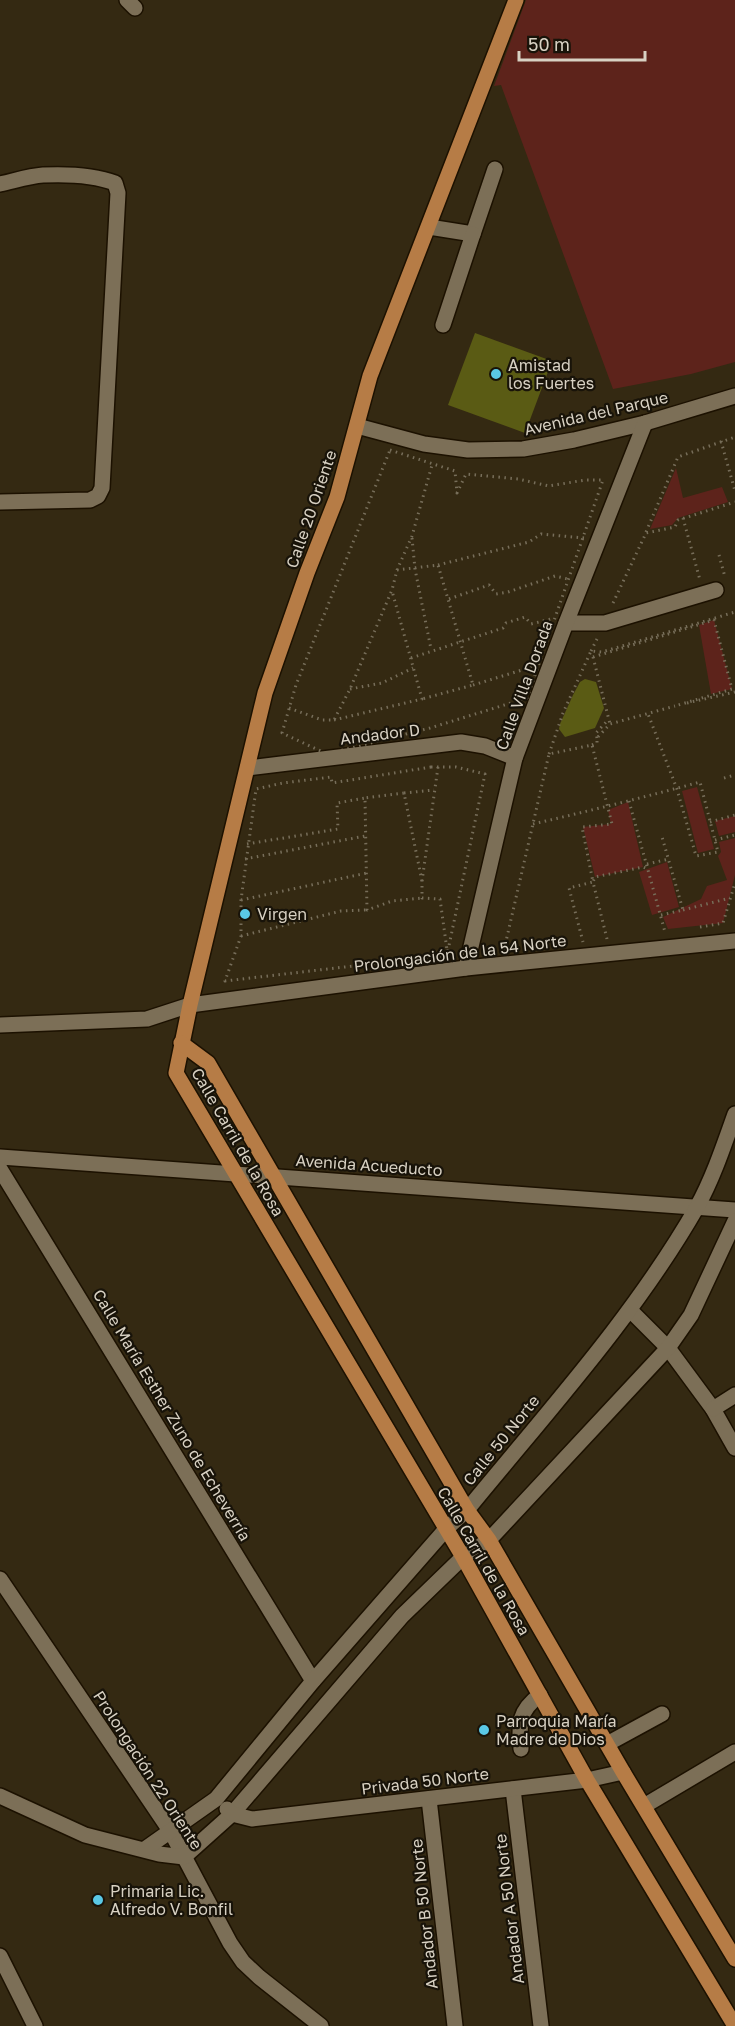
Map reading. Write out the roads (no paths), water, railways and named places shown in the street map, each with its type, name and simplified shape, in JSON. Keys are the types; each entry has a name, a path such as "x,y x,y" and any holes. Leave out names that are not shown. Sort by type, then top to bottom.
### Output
{"main road":[{"name":"Calle 20 Oriente","path":"181,1043 265,693 307,573 337,497 370,376 516,0"},
{"name":"Calle Carril de la Rosa","path":"735,1959 623,1772 489,1540 467,1510 208,1063 181,1043 176,1072 463,1557 586,1780 735,2026"}],"street":[{"path":"443,325 495,169"},
{"path":"0,184 41,175 68,176 115,183 118,193 102,488 98,496 90,500 0,502"},
{"path":"429,227 473,234"},
{"name":"Avenida del Parque","path":"357,426 424,444 468,450 523,449 574,440 645,423 735,396"},
{"name":"Calle Villa Dorada","path":"466,969 515,758 560,622 645,423"},
{"path":"560,622 605,623 709,587"},
{"name":"Andador D","path":"248,768 461,742 485,746 515,758"},
{"name":"Prolongación de la 54 Norte","path":"0,1025 147,1019 190,1005 504,964 735,941"},
{"name":"Calle 50 Norte","path":"145,1849 216,1799 313,1681 446,1529 467,1510 630,1310 697,1206 735,1114"},
{"name":"Avenida Acueducto","path":"0,1157 735,1210"},
{"name":"Calle María Esther Zuno de Echeverría","path":"0,1169 313,1681"},
{"path":"0,1796 85,1835 159,1854 184,1857 232,1814 402,1616 463,1557 489,1540 668,1348 691,1315 735,1221"},
{"path":"630,1310 668,1348 713,1409 735,1448"},
{"path":"713,1409 735,1395"},
{"name":"Prolongación 22 Oriente","path":"0,1579 171,1832 230,1943 243,1962 321,2026"},
{"path":"521,1749 520,1729 523,1712 540,1695"},
{"path":"607,1744 662,1714"},
{"path":"644,1806 735,1752"},
{"name":"Privada 50 Norte","path":"232,1814 252,1819 586,1780 623,1772"},
{"name":"Andador A 50 Norte","path":"513,1789 541,2026"},
{"path":"216,1799 232,1814"},
{"name":"Andador B 50 Norte","path":"429,1799 455,2026"},
{"path":"0,1956 35,2026"}],"place":[{"name":"Amistad los Fuertes","path":"496,374"},
{"name":"Virgen","path":"245,914"},
{"name":"Parroquia María Madre de Dios","path":"484,1730"},
{"name":"Primaria Lic. Alfredo V. Bonfil","path":"98,1900"}]}
